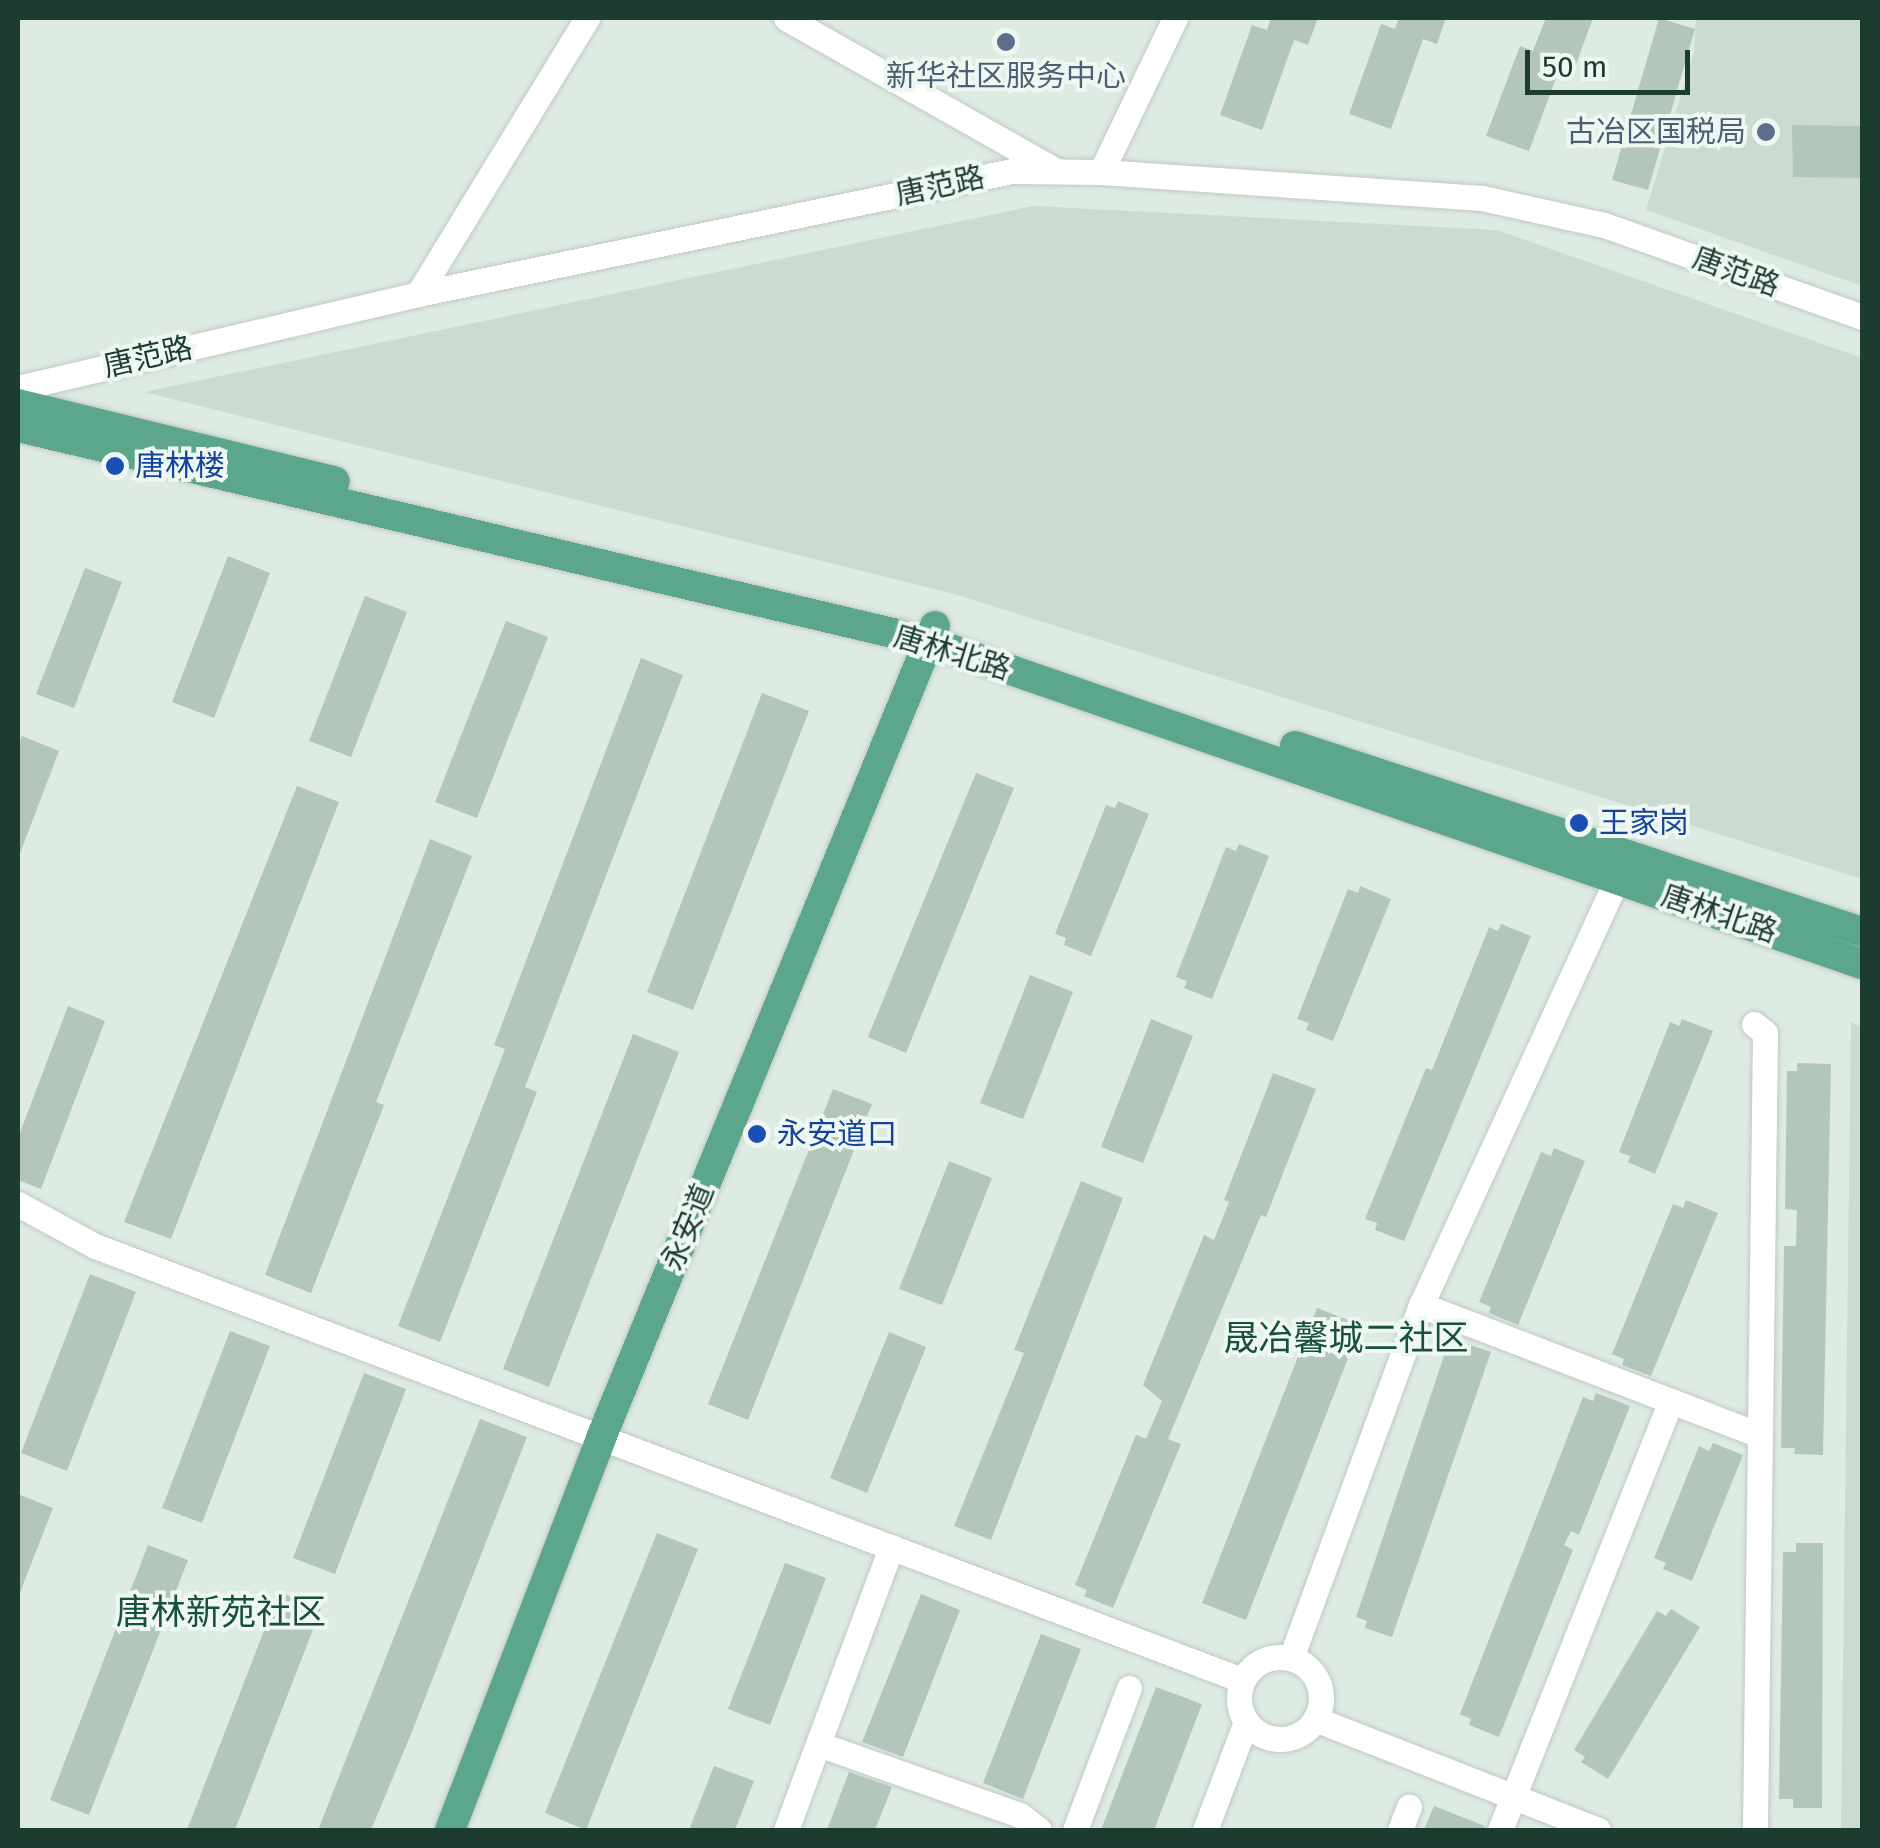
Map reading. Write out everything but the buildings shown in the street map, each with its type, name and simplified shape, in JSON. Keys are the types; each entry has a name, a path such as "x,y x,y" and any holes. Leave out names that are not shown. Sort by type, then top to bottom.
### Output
{"main road":[{"name":"唐林北路","path":"18,404 931,634 1622,867 1862,964"},
{"name":"唐林北路","path":"18,428 931,634"},
{"name":"永安道","path":"450,1830 601,1438 931,634"},
{"name":"唐林北路","path":"1622,867 1862,932"}],"street":[{"path":"418,294 586,18"},
{"path":"786,18 1055,170"},
{"path":"1101,172 1175,18"},
{"name":"唐范路","path":"18,388 418,294 1012,171 1101,172 1482,198 1604,225 1862,317"},
{"path":"1291,1658 1421,1305 1622,867"},
{"path":"1754,1024 1765,1033 1755,1830"},
{"path":"18,1204 95,1246 1242,1680"},
{"path":"1421,1305 1760,1435"},
{"path":"1500,1830 1670,1401"},
{"path":"786,1830 891,1548"},
{"path":"1291,1658 1312,1672 1318,1682 1320,1707 1315,1719 1295,1736 1282,1739 1256,1732 1246,1722 1238,1702 1242,1680 1257,1663 1291,1658"},
{"path":"1075,1830 1129,1688"},
{"path":"1315,1719 1598,1830"},
{"path":"1204,1830 1246,1722"},
{"path":"818,1744 1020,1815 1039,1830"}],"shaded area":[{"name":"古冶区国税局","path":"1696,18 1862,18 1862,286 1646,210 1694,53"},
{"path":"1033,206 1497,230 1862,358 1862,879 954,594 144,392"},
{"path":"1851,1022 1862,1027 1862,1830 1841,1830"}],"place":[{"name":"新华社区服务中心","path":"1006,42"},
{"name":"古冶区国税局","path":"1766,132"},
{"name":"唐林楼","path":"115,466"},
{"name":"王家岗","path":"1579,823"},
{"name":"永安道口","path":"757,1134"}],"district":[{"name":"晟冶馨城二社区","path":"1346,1338"},
{"name":"唐林新苑社区","path":"221,1612"}]}
